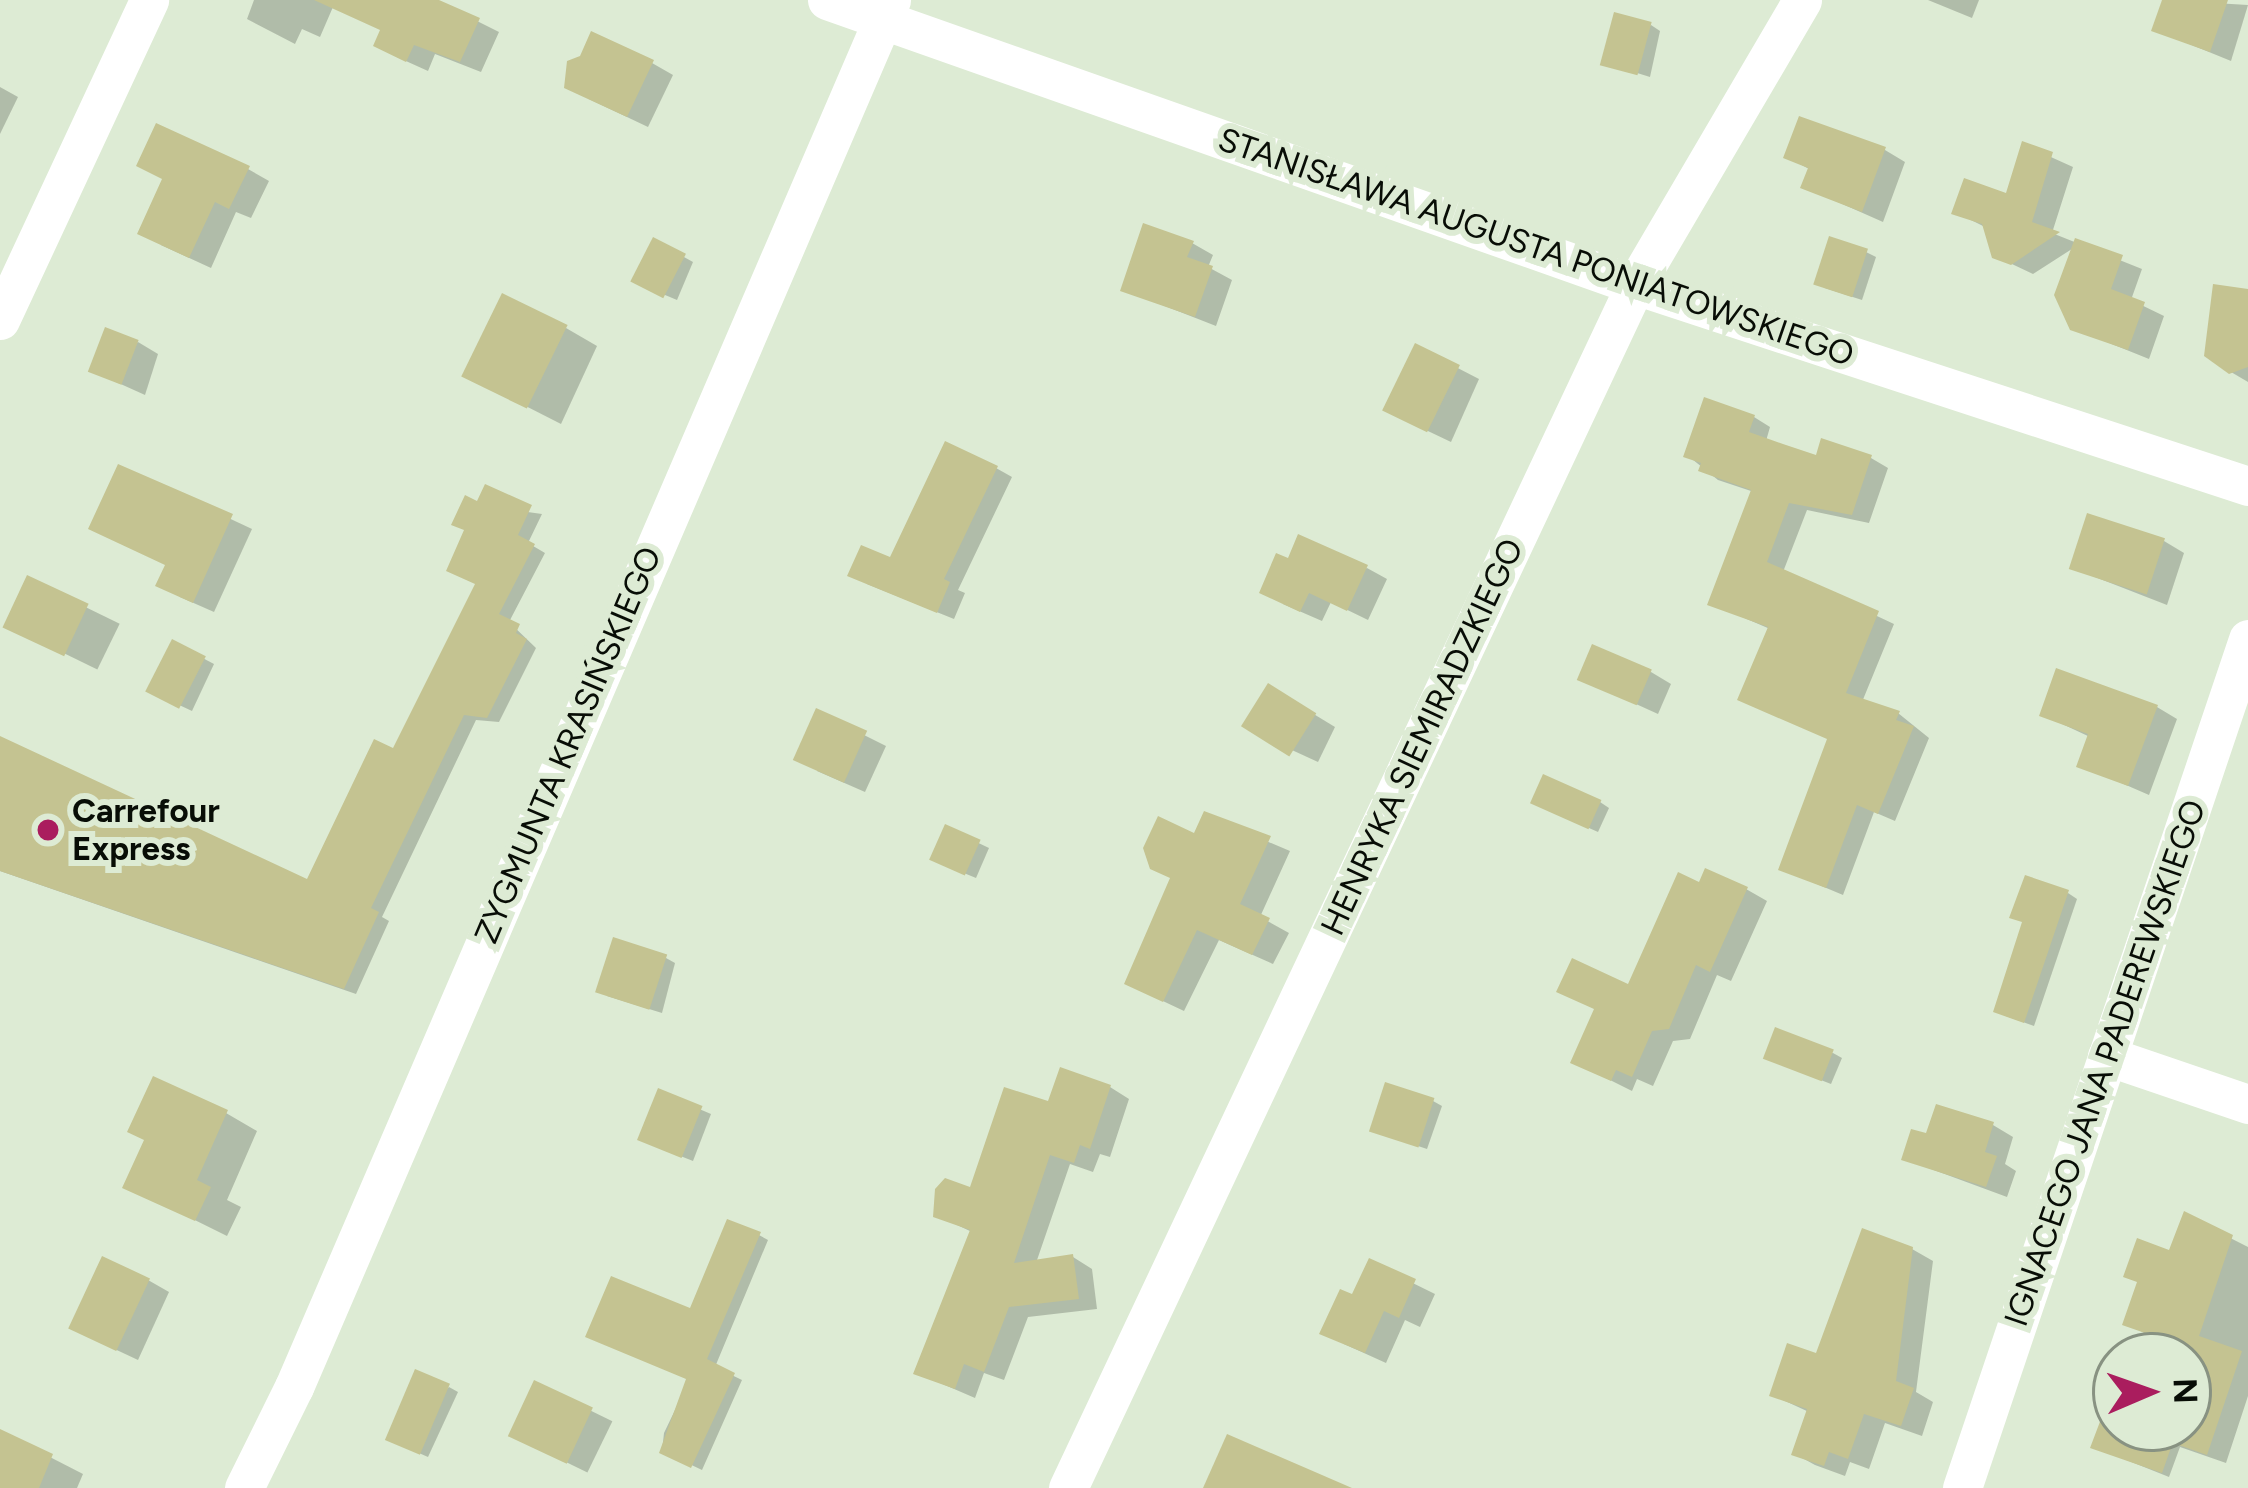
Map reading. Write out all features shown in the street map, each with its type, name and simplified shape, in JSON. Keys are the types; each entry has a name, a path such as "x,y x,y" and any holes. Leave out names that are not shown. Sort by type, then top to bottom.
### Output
{"street":[{"path":"0,320 149,0"},
{"name":"STANISŁAWA AUGUSTA PONIATOWSKIEGO","path":"827,0 886,9 1635,285 2248,486"},
{"name":"HENRYKA SIEMIRADZKIEGO","path":"1067,1488 1635,285 1802,0"},
{"name":"ZYGMUNTA KRASIŃSKIEGO","path":"244,1488 303,1366 886,9"},
{"name":"IGNACEGO JANA PADEREWSKIEGO","path":"1962,1488 2248,639"},
{"path":"2107,1056 2248,1104"}],"building":[{"path":"314,0 439,0 480,18 460,62 414,45 406,62 373,46 380,30"},
{"path":"2162,0 2228,0 2210,52 2151,31"},
{"path":"1614,12 1652,22 1637,75 1600,65"},
{"path":"591,31 654,60 627,117 564,88 567,61 580,56"},
{"path":"1799,116 1886,147 1862,212 1800,188 1808,168 1783,158"},
{"path":"156,123 250,166 229,209 215,202 189,258 137,234 162,179 136,166"},
{"path":"2022,141 2053,152 2032,222 2060,232 2011,265 1992,258 1982,224 1951,214 1964,178 2006,193"},
{"path":"1143,223 1194,241 1187,257 1213,266 1195,317 1120,291"},
{"path":"1829,236 1868,249 1852,297 1813,285"},
{"path":"653,237 686,254 663,298 630,282"},
{"path":"2075,238 2123,255 2111,289 2145,302 2128,350 2070,330 2054,295"},
{"path":"2213,284 2248,289 2248,367 2229,374 2204,356"},
{"path":"502,293 568,325 527,409 461,377"},
{"path":"105,327 139,340 121,385 88,372"},
{"path":"1415,343 1460,365 1427,432 1382,410"},
{"path":"1704,397 1755,415 1749,432 1783,444 1816,455 1821,438 1872,455 1852,515 1789,503 1767,562 1879,611 1846,693 1900,711 1896,720 1914,726 1878,814 1857,805 1826,888 1778,870 1827,739 1737,700 1768,627 1707,605 1751,490 1698,471 1701,463 1683,457"},
{"path":"945,441 998,466 944,579 950,582 937,613 847,576 861,545 890,557"},
{"path":"118,464 233,514 193,603 155,586 165,565 88,529"},
{"path":"485,484 532,505 518,535 535,544 499,614 520,624 516,633 527,639 487,718 464,715 371,908 379,912 344,989 0,871 0,736 307,879 374,739 393,748 475,584 446,571 464,530 451,525 465,495 477,501"},
{"path":"2087,513 2165,538 2147,594 2069,569"},
{"path":"1298,534 1368,565 1347,611 1309,593 1300,612 1259,593 1276,553 1288,558"},
{"path":"27,575 89,604 64,656 2,628"},
{"path":"172,639 206,656 179,709 145,692"},
{"path":"1592,644 1652,669 1637,705 1577,680"},
{"path":"2056,668 2158,705 2128,786 2076,767 2088,734 2039,716"},
{"path":"1268,683 1316,713 1289,756 1241,726"},
{"path":"816,708 867,731 844,783 793,760"},
{"path":"1543,774 1601,800 1588,829 1530,803"},
{"path":"1204,811 1271,836 1240,904 1270,918 1252,955 1197,930 1163,1002 1124,984 1170,878 1150,869 1143,848 1158,816 1194,833"},
{"path":"945,824 981,840 965,875 929,860"},
{"path":"1705,868 1748,887 1710,972 1696,965 1669,1029 1652,1031 1632,1077 1616,1070 1611,1081 1570,1063 1594,1009 1556,992 1572,958 1628,984 1678,872 1699,882"},
{"path":"2025,875 2069,890 2024,1023 1993,1012 2022,922 2009,918"},
{"path":"613,937 667,955 649,1010 595,992"},
{"path":"1775,1027 1834,1050 1822,1081 1763,1059"},
{"path":"1060,1067 1111,1085 1090,1149 1080,1145 1074,1163 1050,1155 1014,1263 1073,1254 1079,1299 1009,1307 984,1372 964,1364 955,1389 913,1374 970,1230 933,1217 935,1189 945,1178 970,1187 1004,1087 1048,1101"},
{"path":"153,1076 228,1110 197,1180 211,1187 195,1221 122,1188 144,1140 127,1132"},
{"path":"1385,1082 1434,1098 1418,1148 1369,1131"},
{"path":"658,1088 703,1106 682,1158 637,1140"},
{"path":"1936,1104 1994,1122 1985,1152 1997,1156 1986,1187 1901,1160 1911,1129 1926,1133"},
{"path":"2184,1211 2233,1235 2200,1332 2142,1332 2122,1325 2137,1282 2123,1277 2137,1238 2169,1250"},
{"path":"727,1219 761,1232 707,1359 735,1373 691,1468 659,1453 686,1379 585,1337 611,1276 690,1308"},
{"path":"1862,1228 1913,1247 1896,1381 1914,1388 1901,1426 1864,1414 1848,1459 1829,1452 1824,1466 1791,1455 1807,1409 1769,1396 1787,1343 1816,1353"},
{"path":"102,1256 150,1278 116,1351 68,1329"},
{"path":"1369,1258 1416,1279 1399,1318 1384,1311 1365,1353 1319,1334 1340,1289 1352,1294"},
{"path":"2212,1341 2242,1351 2212,1440"},
{"path":"415,1369 450,1384 420,1455 385,1440"},
{"path":"534,1380 593,1407 567,1464 508,1436"},
{"path":"0,1429 53,1454 39,1488 0,1488"},
{"path":"1227,1434 1352,1488 1203,1488"},
{"path":"2102,1452 2169,1452 2162,1473"}],"place":[{"name":"Carrefour Express","path":"48,830"}]}
